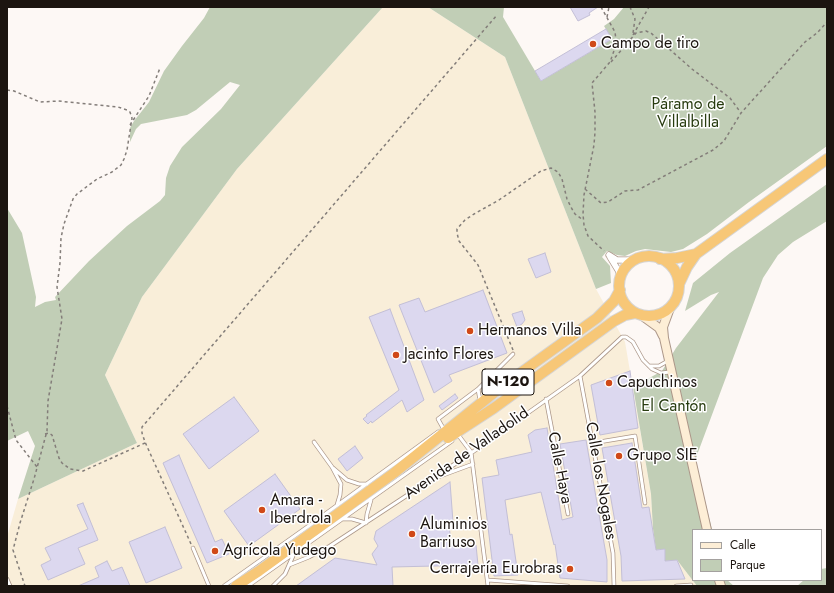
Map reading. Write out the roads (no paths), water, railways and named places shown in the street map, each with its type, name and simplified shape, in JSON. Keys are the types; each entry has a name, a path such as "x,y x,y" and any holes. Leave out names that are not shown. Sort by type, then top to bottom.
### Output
{"highway":[{"path":"670,308 677,298 679,284 687,267 696,254 827,159"},
{"path":"635,260 650,257 660,259 677,258 696,254"},
{"path":"660,259 668,263 675,270 679,284"},
{"name":"N-120","path":"394,473 502,387 597,318 614,301 620,290 621,279 626,268 635,260"},
{"path":"620,290 624,303 638,314"},
{"name":"N-120","path":"394,473 506,399 614,321 625,315 656,315 670,308"},
{"name":"Avenida de Valladolid","path":"236,586 394,473"}],"street":[{"path":"621,279 618,270 609,255 617,260 635,260"},
{"path":"670,308 664,320 663,327 668,355 668,368 707,529"},
{"path":"638,314 658,328 664,338"}],"lane":[{"name":"Avenida de Valladolid","path":"289,565 308,558 330,546 471,452 580,376 622,338 626,337 633,342 647,365"},
{"path":"443,428 438,419 478,388 513,354"},
{"path":"647,365 661,373 668,368"},
{"path":"647,365 668,368"},
{"name":"Calle los Nogales","path":"580,376 613,553 614,586"},
{"path":"224,586 272,553 480,401 502,387"},
{"path":"478,388 480,401"},
{"name":"Avenida de Valladolid","path":"248,586 490,414 506,399"},
{"name":"Calle Haya","path":"546,399 568,514"},
{"path":"459,436 471,452 488,586"},
{"path":"593,443 635,436 645,503"},
{"path":"314,442 332,467 340,484 340,494 337,505"},
{"path":"432,478 473,464"},
{"path":"332,467 347,480 359,484 367,484"},
{"path":"343,519 352,519 366,523 372,498"},
{"path":"193,548 209,586"},
{"path":"273,586 285,574 294,554"},
{"path":"7,579 10,586"},
{"path":"488,580 568,586"},
{"path":"676,586 691,585"}],"place":[{"name":"Campo de tiro","path":"593,44"},
{"name":"Hermanos Villa","path":"470,331"},
{"name":"Jacinto Flores","path":"396,355"},
{"name":"Capuchinos","path":"609,383"},
{"name":"Grupo SIE","path":"619,456"},
{"name":"Amara - Iberdrola","path":"262,510"},
{"name":"Aluminios Barriuso","path":"412,534"},
{"name":"Agrícola Yudego","path":"215,551"},
{"name":"Cerrajería Eurobras","path":"570,569"}],"park label":[{"name":"Páramo de Villalbilla","path":"688,114"},
{"name":"El Cantón","path":"674,407"}]}
